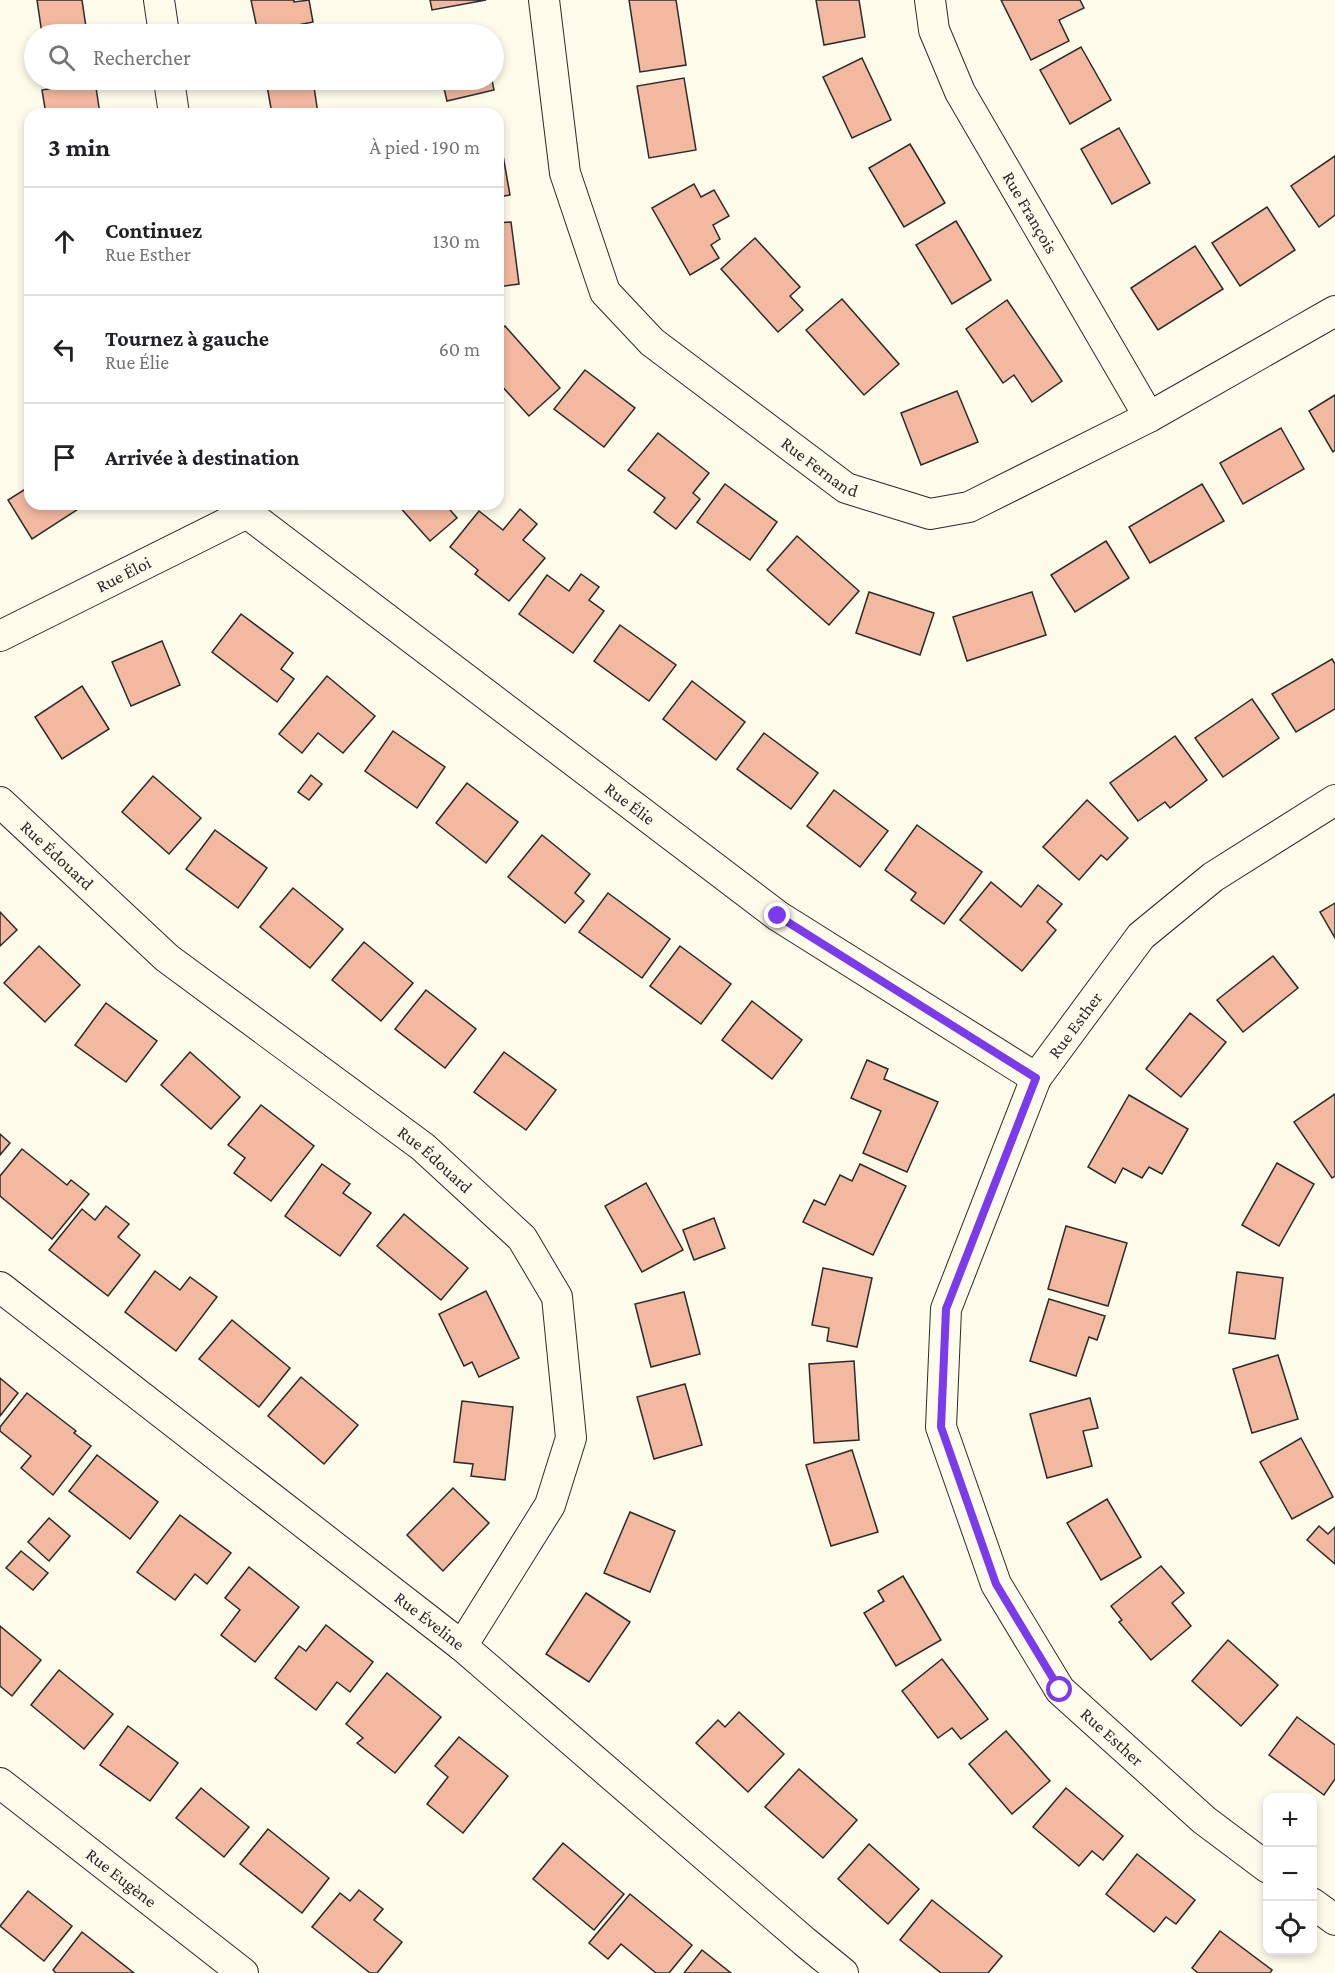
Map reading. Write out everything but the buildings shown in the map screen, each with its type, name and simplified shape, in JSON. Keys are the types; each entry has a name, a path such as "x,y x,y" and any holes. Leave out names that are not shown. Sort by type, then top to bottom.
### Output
{"street":[{"path":"159,0 163,24"},
{"name":"Rue Fernand","path":"544,0 565,173 605,292 652,342 846,488 930,514 969,507 1149,417 1335,311"},
{"name":"Rue François","path":"930,0 934,30 960,92 1149,417"},
{"path":"171,90 173,108"},
{"name":"Rue Éloi","path":"0,636 242,510"},
{"name":"Rue Élie","path":"249,510 778,916 1036,1078"},
{"name":"Rue Esther","path":"1263,1865 1204,1820 1060,1690 996,1584 941,1427 946,1309 1036,1078 1141,936 1213,877 1335,800"},
{"name":"Rue Édouard","path":"0,802 167,958 423,1148 522,1238 557,1297 571,1438 550,1505 462,1646"},
{"name":"Rue Éveline","path":"0,1287 462,1646 843,1973"},
{"name":"Rue Eugène","path":"0,1783 243,1973"},
{"path":"1317,1907 1335,1920"}],"route":[{"path":"778,916 1036,1078 946,1309 941,1427 996,1584 1060,1690"}]}
